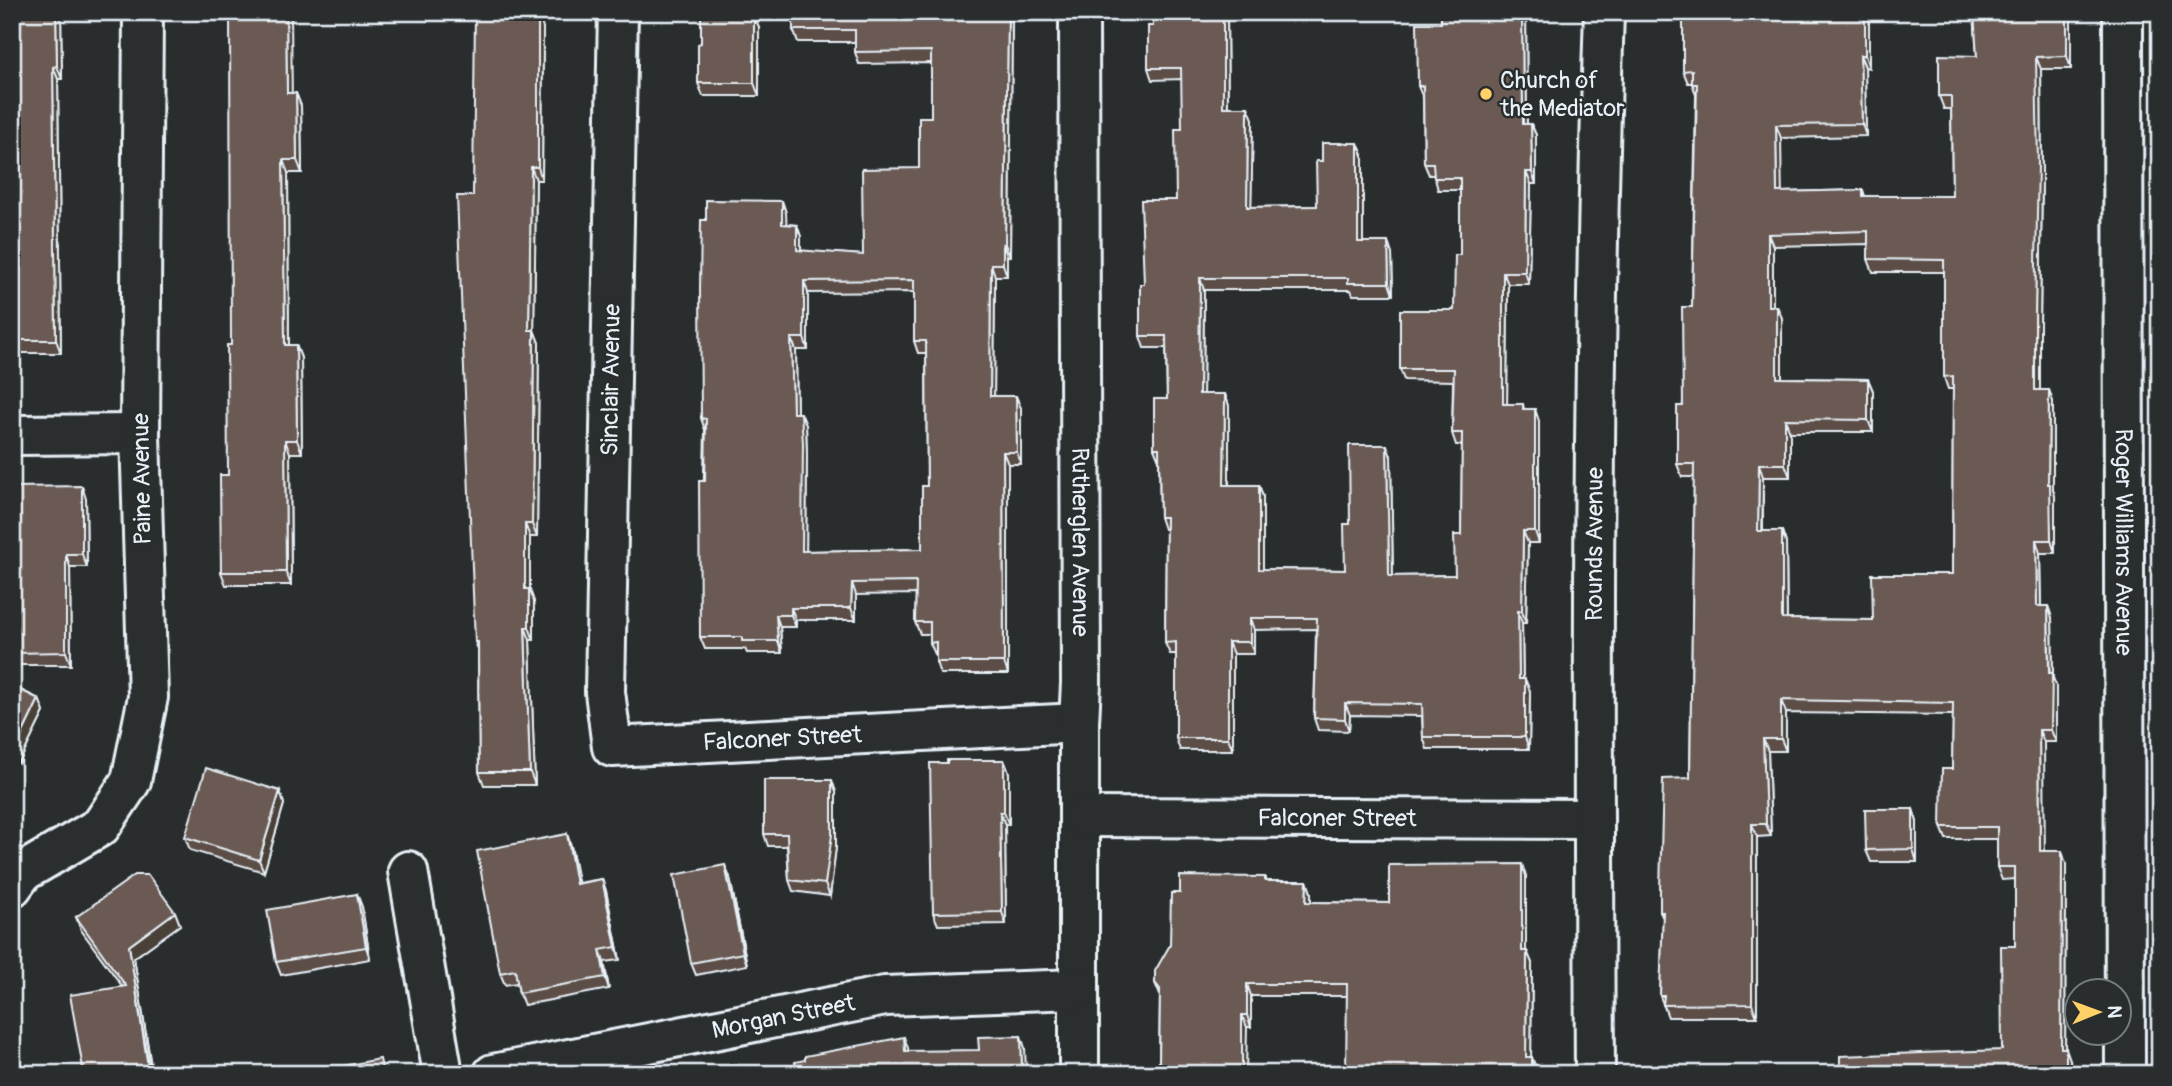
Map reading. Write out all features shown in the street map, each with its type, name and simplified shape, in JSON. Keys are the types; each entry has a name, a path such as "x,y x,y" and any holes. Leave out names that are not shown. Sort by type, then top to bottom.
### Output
{"street":[{"name":"Paine Avenue","path":"12,887 23,872 101,826 131,781 148,697 140,434 143,12"},
{"name":"Sinclair Avenue","path":"612,747 605,691 618,12"},
{"name":"Rutherglen Avenue","path":"1079,12 1079,1074"},
{"name":"Rounds Avenue","path":"1595,1074 1596,232 1604,12"},
{"name":"Roger Williams Avenue","path":"2123,12 2125,1074"},
{"path":"12,435 140,434"},
{"name":"Falconer Street","path":"612,747 1079,723"},
{"name":"Falconer Street","path":"1081,817 1594,820"},
{"path":"408,872 443,1074"},
{"name":"Morgan Street","path":"493,1074 885,996 1078,989"}],"building":[{"path":"12,12 56,12 57,66 53,67 56,340 12,340"},
{"path":"230,12 286,12 287,93 296,93 297,160 283,160 285,345 296,345 297,440 285,440 286,572 221,572 220,475 228,475 227,345 231,345"},
{"path":"475,12 528,12 538,15 538,167 531,167 529,330 534,330 532,524 525,524 525,589 529,589 529,627 525,627 530,772 479,772 478,642 475,642 457,196 473,196"},
{"path":"793,12 1008,12 1005,244 1003,264 991,264 990,396 1016,396 1017,452 1003,452 1004,662 936,662 936,642 930,643 930,622 915,622 916,582 852,583 851,608 791,608 791,615 776,615 778,641 742,641 742,637 700,637 699,481 705,481 706,419 701,418 700,288 701,220 706,220 706,200 782,201 782,224 797,225 797,250 863,255 862,169 919,168 919,117 931,117 931,51 855,52 855,30 793,30","holes":["914,280 914,341 926,341 927,486 922,486 922,549 802,551 803,443 801,413 793,413 791,338 804,338 804,281"]},
{"path":"1153,12 1223,12 1223,107 1248,107 1247,207 1317,206 1316,161 1322,161 1322,143 1358,143 1358,242 1388,242 1389,283 1348,283 1348,278 1200,278 1199,394 1225,394 1224,485 1259,485 1259,569 1345,570 1344,524 1350,524 1349,445 1387,445 1389,576 1455,575 1454,535 1461,535 1462,433 1452,433 1454,369 1400,369 1400,310 1454,310 1455,255 1460,255 1460,178 1434,178 1433,163 1424,163 1423,86 1418,86 1417,23 1441,23 1441,12 1522,12 1523,124 1531,124 1532,172 1526,172 1525,272 1503,272 1503,404 1523,404 1523,409 1535,409 1535,531 1523,531 1522,611 1518,611 1519,679 1525,679 1525,737 1423,737 1422,704 1345,703 1345,719 1314,718 1317,618 1250,618 1250,642 1228,642 1228,738 1176,738 1176,642 1165,643 1166,517 1160,517 1159,448 1154,448 1154,399 1167,399 1166,336 1140,336 1140,284 1144,284 1141,200 1176,200 1175,129 1182,129 1181,68 1148,68 1148,26 1153,26"},
{"path":"1683,12 1865,12 1865,55 1860,55 1862,124 1776,125 1777,192 1863,190 1863,196 1952,196 1951,96 1939,96 1939,55 1977,56 1974,12 2067,12 2067,56 2036,57 2038,165 2035,312 2035,390 2049,390 2048,484 2051,540 2036,540 2037,606 2048,606 2049,673 2052,673 2051,730 2039,730 2040,851 2062,851 2061,1048 2066,1048 2066,1074 1840,1074 1840,1056 2002,1050 2001,946 2015,946 2015,867 1997,867 1997,827 1941,827 1942,769 1952,769 1953,703 1781,700 1781,739 1763,739 1766,824 1752,824 1752,1004 1663,1005 1664,996 1660,996 1663,912 1660,912 1660,890 1663,779 1690,778 1694,464 1677,464 1677,406 1683,406 1682,307 1692,307 1697,84 1692,84 1692,70 1683,71","holes":["1868,231 1868,259 1944,260 1944,377 1953,376 1952,574 1872,574 1873,620 1782,619 1782,531 1758,531 1759,464 1785,464 1785,419 1868,420 1868,379 1777,378 1777,306 1768,306 1768,234"]},
{"path":"701,15 754,15 754,83 698,83"},
{"path":"82,486 82,554 66,554 66,652 13,653 12,487"},
{"path":"12,686 39,699 14,751 12,750"},
{"path":"947,760 1004,760 1004,812 1000,812 1002,912 933,913 930,763 947,763"},
{"path":"206,768 280,791 259,860 185,837"},
{"path":"764,780 832,780 832,835 825,884 789,880 787,834 764,834"},
{"path":"1865,809 1913,809 1913,849 1866,850"},
{"path":"567,834 576,884 602,879 616,947 600,950 605,977 519,993 515,970 500,973 477,851"},
{"path":"1522,864 1522,951 1527,951 1526,1057 1532,1057 1532,1074 1346,1074 1347,984 1247,984 1247,1015 1242,1015 1242,1074 1156,1074 1156,1066 1159,1066 1160,989 1155,983 1155,971 1170,945 1171,893 1180,893 1180,876 1265,877 1265,881 1307,881 1306,902 1389,903 1389,865"},
{"path":"725,865 743,953 691,963 674,875"},
{"path":"135,875 148,875 175,912 129,946 149,1073 171,1069 172,1074 84,1074 70,995 126,986 76,917"},
{"path":"357,894 366,947 276,962 267,910"},
{"path":"1021,1036 1022,1074 796,1074 795,1062 805,1060 805,1056 904,1037 905,1051 979,1050 978,1037"},
{"path":"380,1059 383,1074 312,1074 312,1072"}],"place":[{"name":"Church of the Mediator","path":"1486,94"}]}
